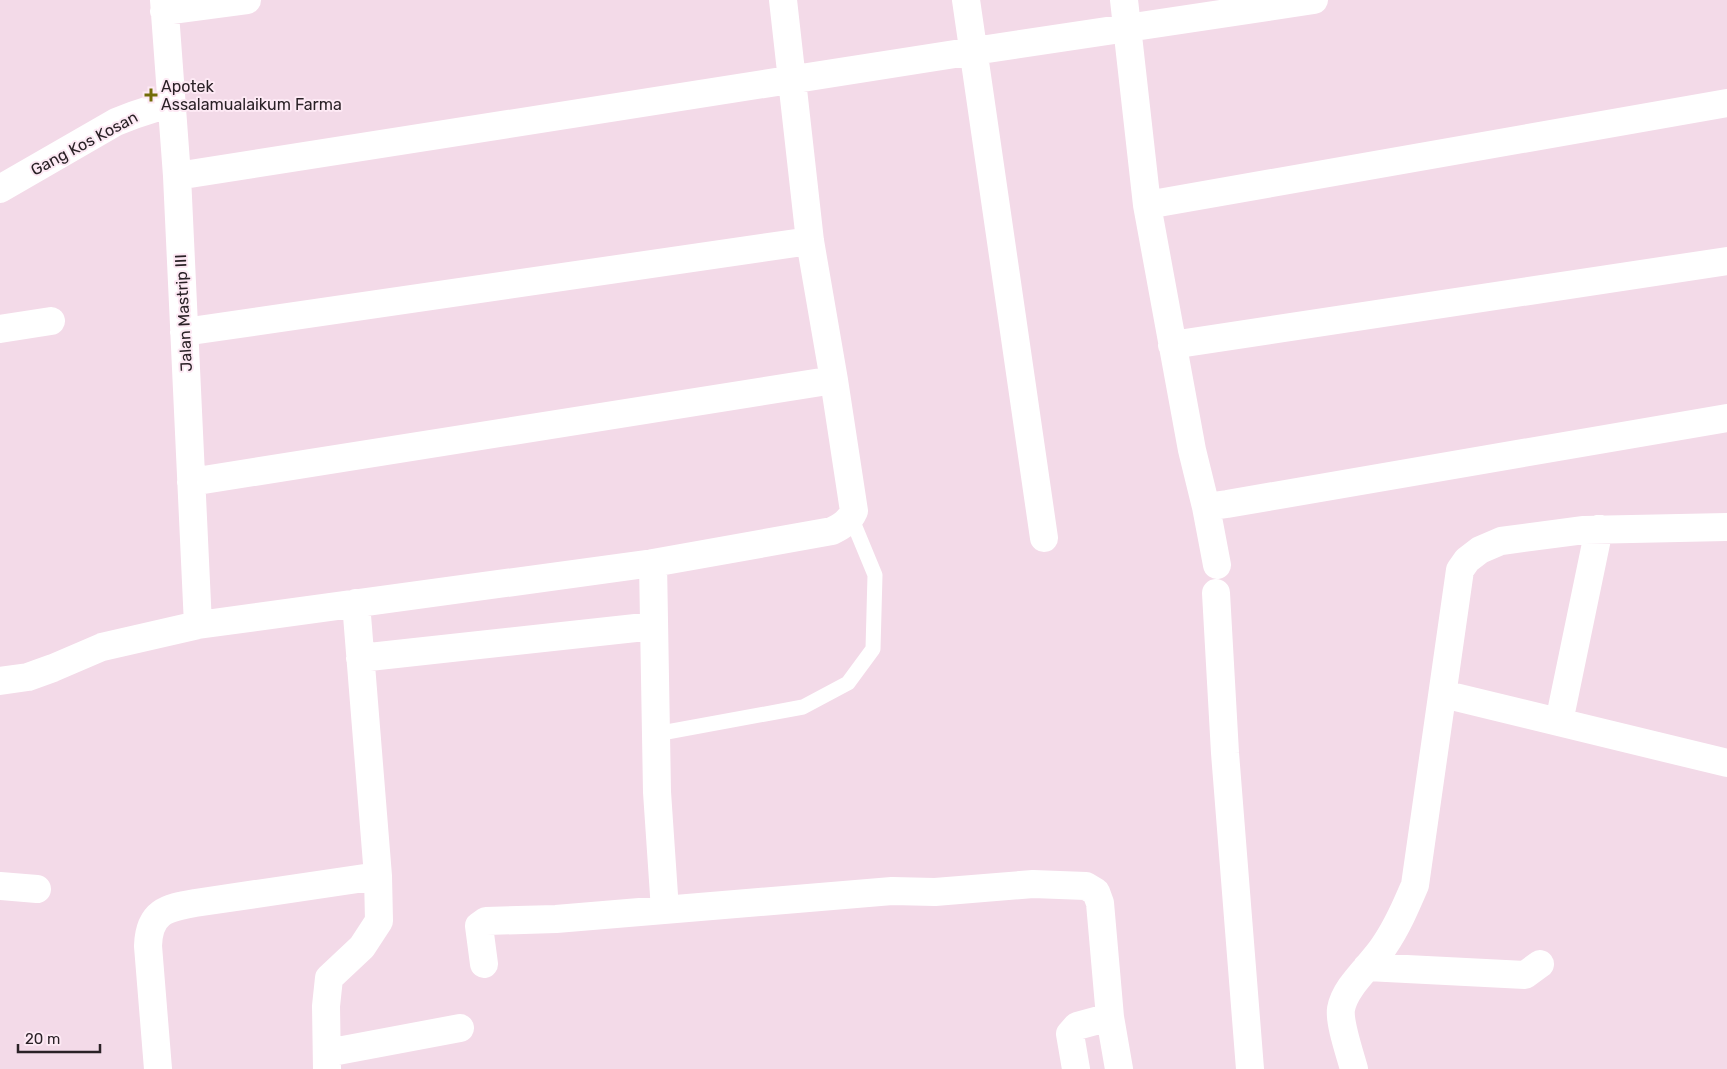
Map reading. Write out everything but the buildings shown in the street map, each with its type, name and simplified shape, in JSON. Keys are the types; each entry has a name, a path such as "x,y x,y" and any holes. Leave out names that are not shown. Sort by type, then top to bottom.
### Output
{"street":[{"path":"164,6 247,0"},
{"path":"0,681 28,677 102,648 198,625 653,563 832,531 843,525 854,511 810,241 783,0"},
{"path":"966,0 1044,538"},
{"path":"1124,0 1147,205 1192,450 1218,565"},
{"path":"177,176 974,51 1314,0"},
{"name":"Jalan Mastrip III","path":"164,6 177,176 198,625"},
{"name":"Gang Kos Kosan","path":"0,189 116,122 171,103"},
{"path":"1147,205 1727,103"},
{"path":"184,332 810,241"},
{"path":"1172,344 1727,261"},
{"path":"0,329 51,321"},
{"path":"191,482 834,380"},
{"path":"1206,506 1491,460 1727,418"},
{"path":"1354,1069 1341,1018 1341,1009 1354,982 1384,947 1405,909 1415,885 1460,570 1467,560 1480,550 1501,542 1584,530 1727,526"},
{"path":"1559,722 1599,529"},
{"path":"653,563 657,792 665,910"},
{"path":"1216,593 1225,753 1250,1069"},
{"path":"356,603 378,876 379,921 362,947 329,978 326,1006 327,1061 460,1028"},
{"path":"360,658 654,626"},
{"path":"1442,694 1727,763"},
{"path":"158,1069 148,933 154,921 163,912 171,907 378,876"},
{"path":"484,964 479,926 483,922 556,919 892,891 934,892 1033,884 1086,886 1096,892 1100,903 1110,1017 1119,1069"},
{"path":"0,886 37,889"},
{"path":"1367,967 1525,975 1540,964"},
{"path":"1076,1069 1070,1034 1073,1029 1077,1026 1110,1017"}],"lane":[{"path":"656,734 803,707 848,683 873,649 875,575 851,517"}],"place":[{"name":"Apotek Assalamualaikum Farma","path":"151,95"}]}
